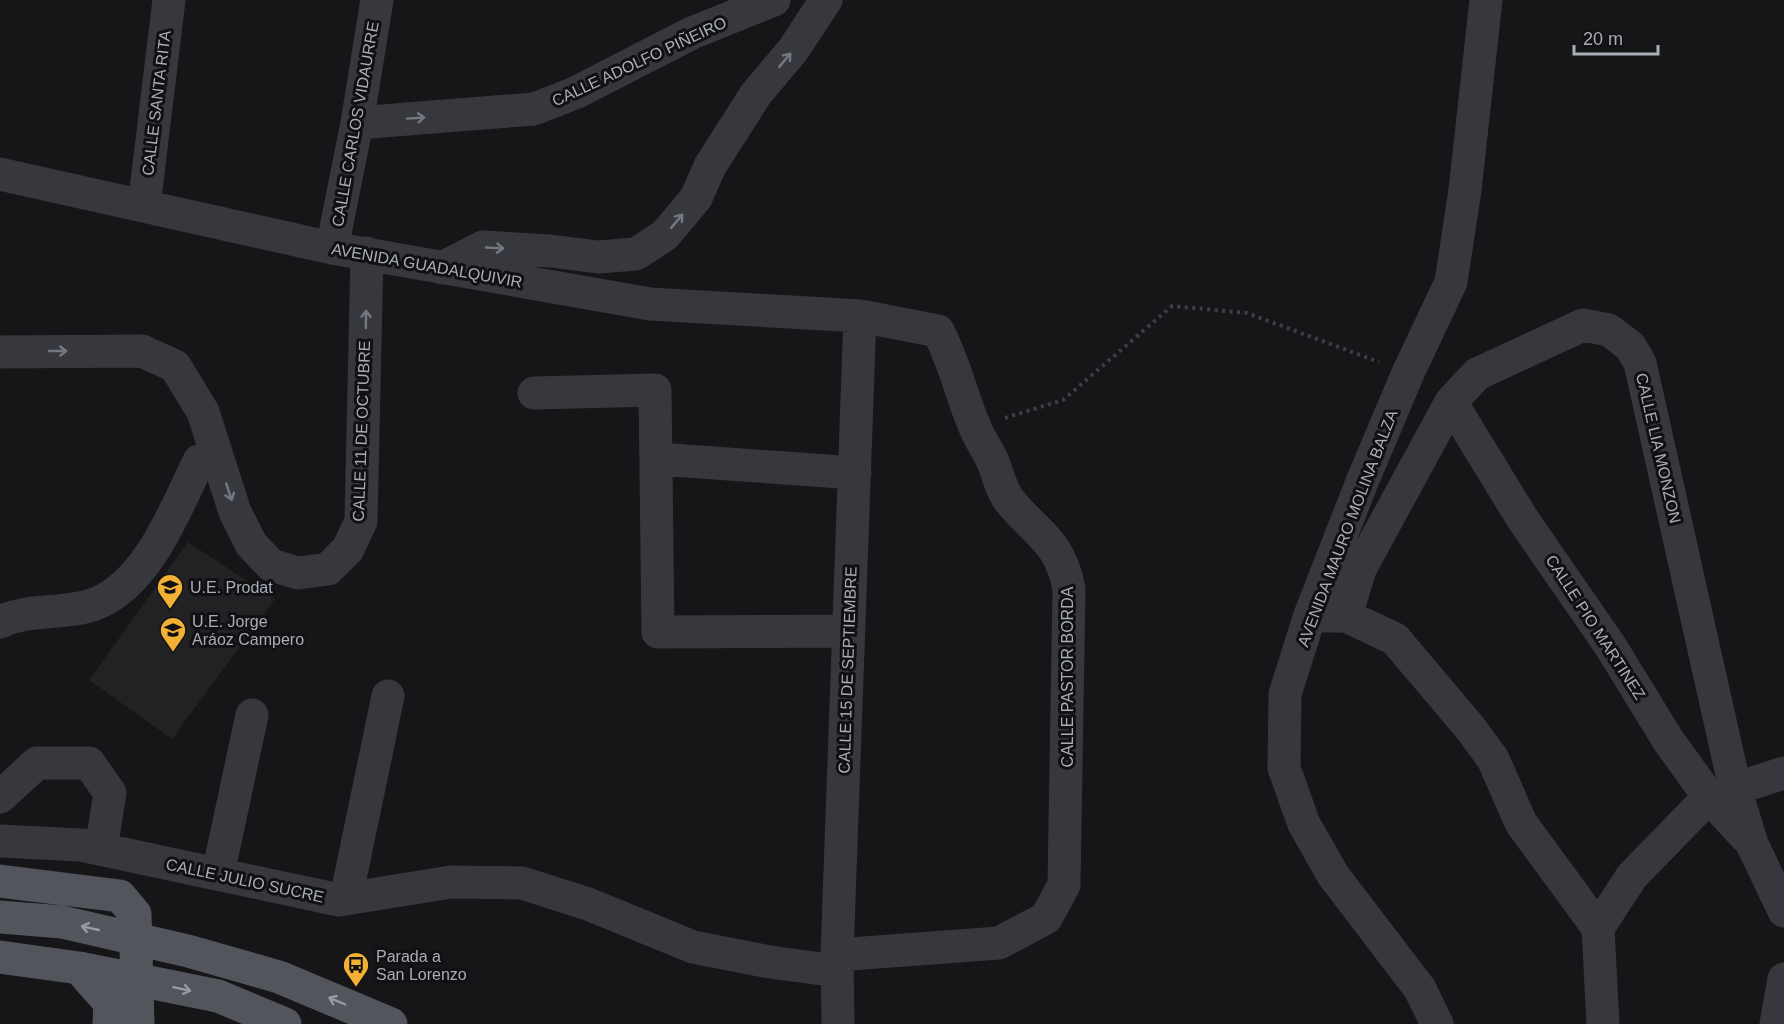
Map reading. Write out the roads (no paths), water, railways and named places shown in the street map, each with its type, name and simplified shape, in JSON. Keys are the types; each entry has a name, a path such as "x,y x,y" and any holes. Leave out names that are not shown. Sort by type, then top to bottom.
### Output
{"main road":[{"path":"2,881 120,896 135,914 138,1024"},
{"path":"0,917 62,922 188,951 279,977 391,1024"},
{"path":"0,957 79,968 218,996 285,1024"},
{"path":"79,968 117,1017"}],"street":[{"name":"CALLE SANTA RITA","path":"144,206 169,0"},
{"name":"CALLE CARLOS VIDAURRE","path":"332,248 357,123 377,0"},
{"name":"CALLE ADOLFO PIÑEIRO","path":"357,123 534,109 575,93 692,33 774,0"},
{"path":"442,268 483,247 550,251 598,257 636,254 665,235 696,198 710,166 756,94 793,50 826,0"},
{"name":"AVENIDA MAURO MOLINA BALZA","path":"1437,1024 1420,988 1333,875 1304,824 1284,768 1285,694 1310,615 1408,373 1451,282 1465,190 1486,0"},
{"name":"AVENIDA GUADALQUIVIR","path":"0,174 332,248 650,304 860,316"},
{"name":"CALLE 11 DE OCTUBRE","path":"0,352 142,351 176,366 203,412 235,512 251,544 271,565 298,573 328,569 348,549 361,521 367,253"},
{"name":"CALLE PASTOR BORDA","path":"837,963 999,944 1046,918 1064,885 1068,581 1064,564 1039,529 1008,499 992,460 975,428 955,375 952,357 938,331 860,316"},
{"name":"CALLE 15 DE SEPTIEMBRE","path":"838,1024 837,963 860,316"},
{"name":"CALLE LIA MONZON","path":"1346,616 1360,569 1451,402 1477,374 1582,325 1609,330 1630,346 1640,363 1722,792"},
{"path":"534,393 656,390 658,632 848,631"},
{"name":"CALLE PIO MARTINEZ","path":"1451,402 1522,518 1611,647 1668,740 1722,792 1752,844 1784,911"},
{"path":"0,622 95,604 119,591 150,558 198,461 217,456"},
{"path":"658,459 855,473"},
{"path":"1310,615 1346,616 1395,639 1471,729 1493,759 1521,823 1598,928 1604,1024"},
{"path":"346,898 388,696"},
{"path":"218,874 252,715"},
{"path":"0,797 37,763 89,763 110,793 101,849"},
{"path":"1598,928 1632,876 1722,792 1784,773"},
{"name":"CALLE JULIO SUCRE","path":"0,841 81,845 339,900 451,882 522,882 588,904 693,947 770,962 837,963"},
{"path":"1776,1024 1784,979"}],"place":[{"name":"U.E. Prodat","path":"170,610"},
{"name":"U.E. Jorge Aráoz Campero","path":"173,653"},
{"name":"Parada a San Lorenzo","path":"356,988"}]}
